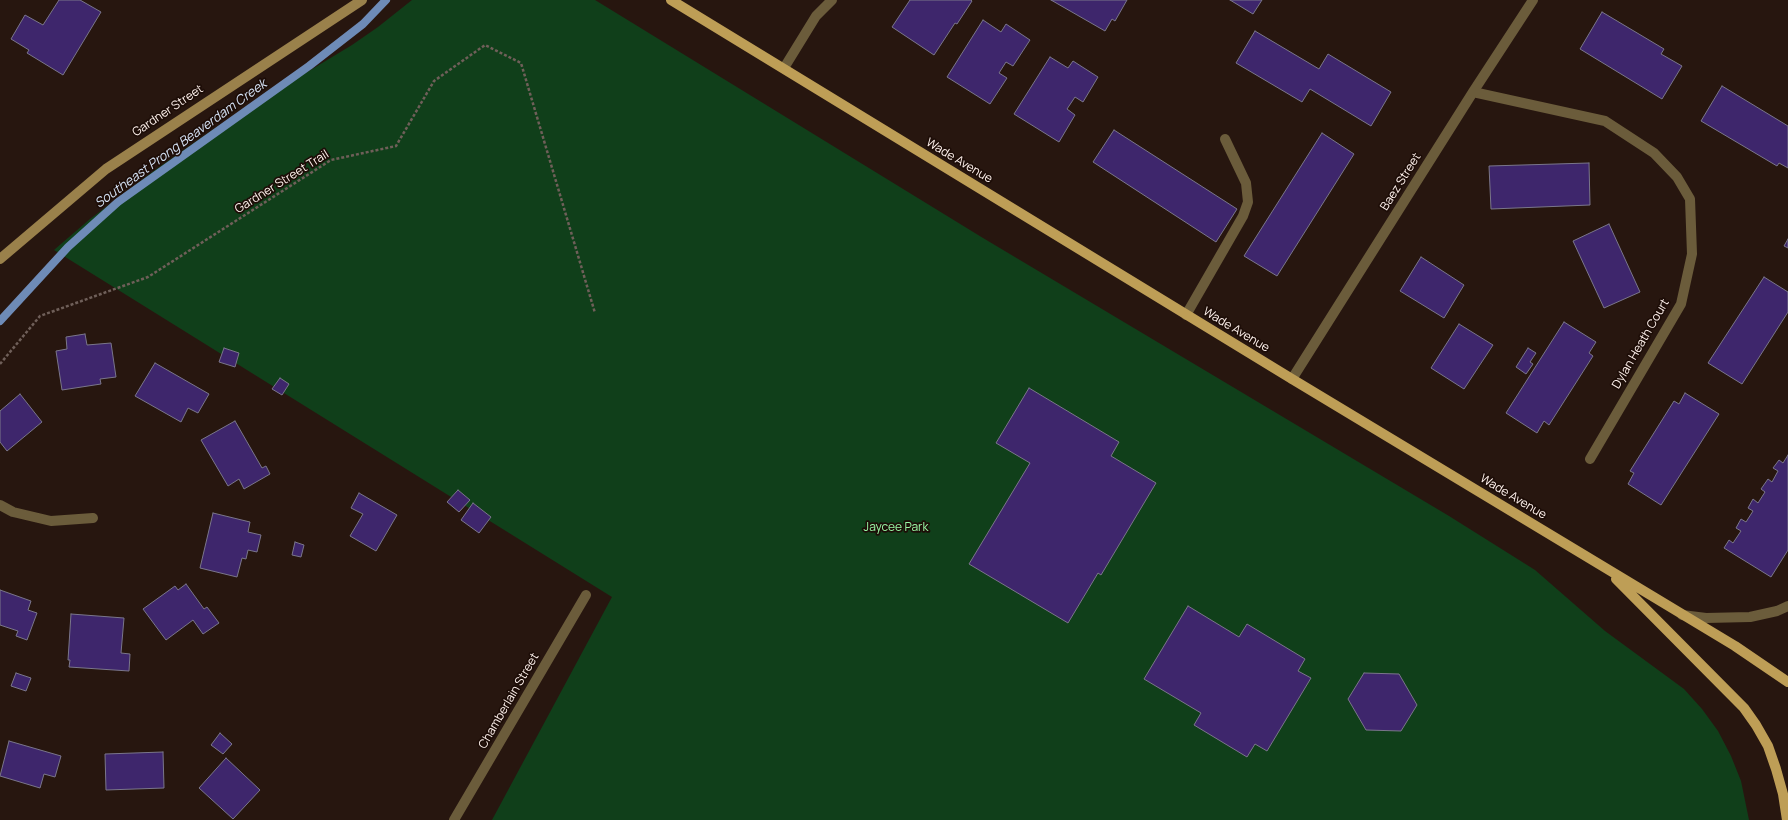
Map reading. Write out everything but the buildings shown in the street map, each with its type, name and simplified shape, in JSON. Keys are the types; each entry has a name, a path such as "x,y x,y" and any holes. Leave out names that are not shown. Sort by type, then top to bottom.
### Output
{"main road":[{"name":"Wade Avenue","path":"671,0 1292,380 1735,646 1788,682"},
{"path":"1605,568 1744,708 1768,746 1783,794 1787,820"}],"street":[{"name":"Gardner Street","path":"0,259 106,169 362,0"},
{"path":"784,68 816,16 832,0"},
{"name":"Baez Street","path":"1292,380 1473,92 1533,0"},
{"name":"Dylan Heath Court","path":"1473,92 1605,121 1654,152 1677,177 1690,199 1692,254 1681,304 1590,459"},
{"path":"1186,315 1243,216 1248,202 1246,183 1225,139"},
{"path":"0,505 13,512 51,521 93,518"},
{"name":"Chamberlain Street","path":"454,820 586,594"},
{"path":"1682,615 1706,618 1750,617 1777,611 1788,606"}],"path":[{"name":"Gardner Street Trail","path":"0,364 40,316 148,277 331,160 396,146 434,81 485,46 521,63 595,313"}],"green space":[{"name":"Jaycee Park","path":"412,0 595,0 983,238 1449,516 1535,570 1605,631 1684,689 1702,709 1718,731 1731,756 1741,781 1749,820 492,820 612,597 54,250 90,219 155,170 218,126 352,45"}],"waterway":[{"name":"Southeast Prong Beaverdam Creek","path":"0,321 68,247 118,202 309,66 363,24 386,0"}]}
